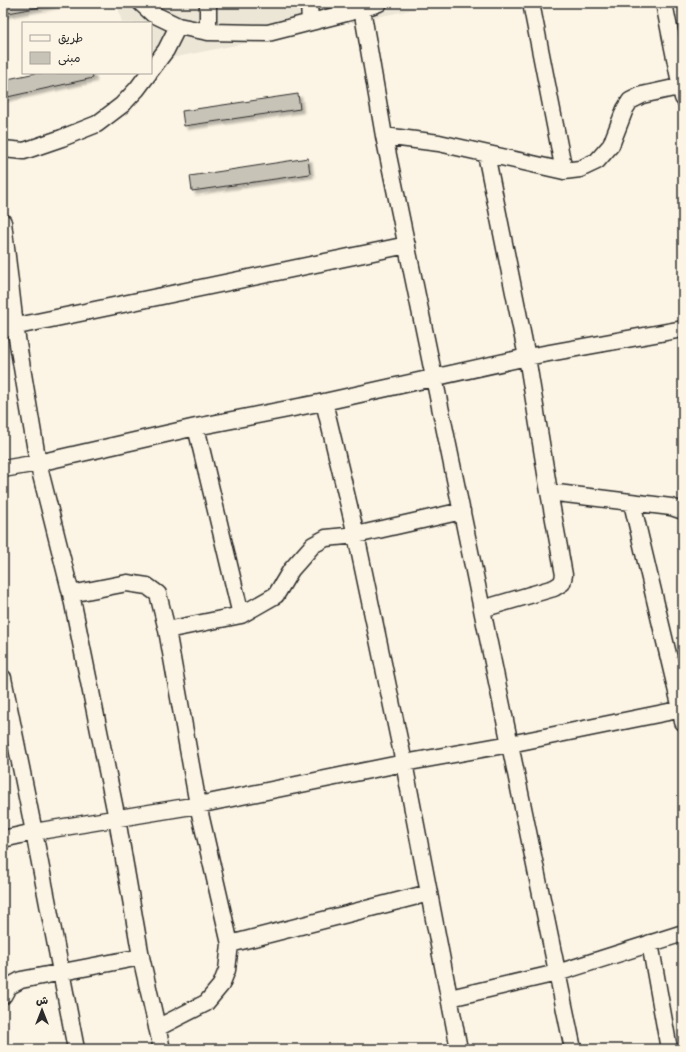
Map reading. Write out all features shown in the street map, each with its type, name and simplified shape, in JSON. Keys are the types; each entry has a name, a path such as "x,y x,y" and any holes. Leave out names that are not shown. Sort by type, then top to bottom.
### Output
{"street":[{"path":"141,3 153,14 178,26 208,32 268,33 362,9 379,3"},
{"path":"208,3 208,32"},
{"path":"309,3 310,22"},
{"path":"531,3 564,171"},
{"path":"384,136 439,144 564,171 580,169 597,161 611,146 630,101 642,95 682,90 664,3"},
{"path":"362,9 384,136 433,378 462,511 573,1049"},
{"path":"152,69 166,50 178,26"},
{"path":"3,149 24,151 97,124 122,106 148,74"},
{"path":"482,609 554,588 562,583 564,575 527,357 486,154"},
{"path":"3,222 9,328 38,463 71,594 117,819 140,958 162,1049"},
{"path":"9,328 407,245"},
{"path":"3,469 38,463 196,427 324,402 527,357 683,329"},
{"path":"324,402 356,535 404,763 459,1049"},
{"path":"196,427 241,615"},
{"path":"549,492 671,507 683,510"},
{"path":"3,839 34,832 198,805 404,763 682,713 632,503"},
{"path":"167,630 241,615 276,595 291,570 313,545 326,538 356,535 462,511"},
{"path":"71,594 127,583 147,586 158,594 167,630 198,805 230,944 227,970 221,985 206,1003 157,1028"},
{"path":"3,678 76,1049"},
{"path":"230,944 429,892"},
{"path":"450,998 557,973 683,933"},
{"path":"650,943 669,1049"},
{"path":"3,996 8,987 21,980 140,958"}],"shaded area":[{"path":"117,3 446,3 152,62 152,22 122,22"}],"building":[{"path":"3,3 62,3 3,14"},
{"path":"31,74 92,74 93,78 3,98 3,80"},
{"path":"298,94 300,109 184,126 182,111"},
{"path":"308,158 310,174 192,191 190,176"}]}
